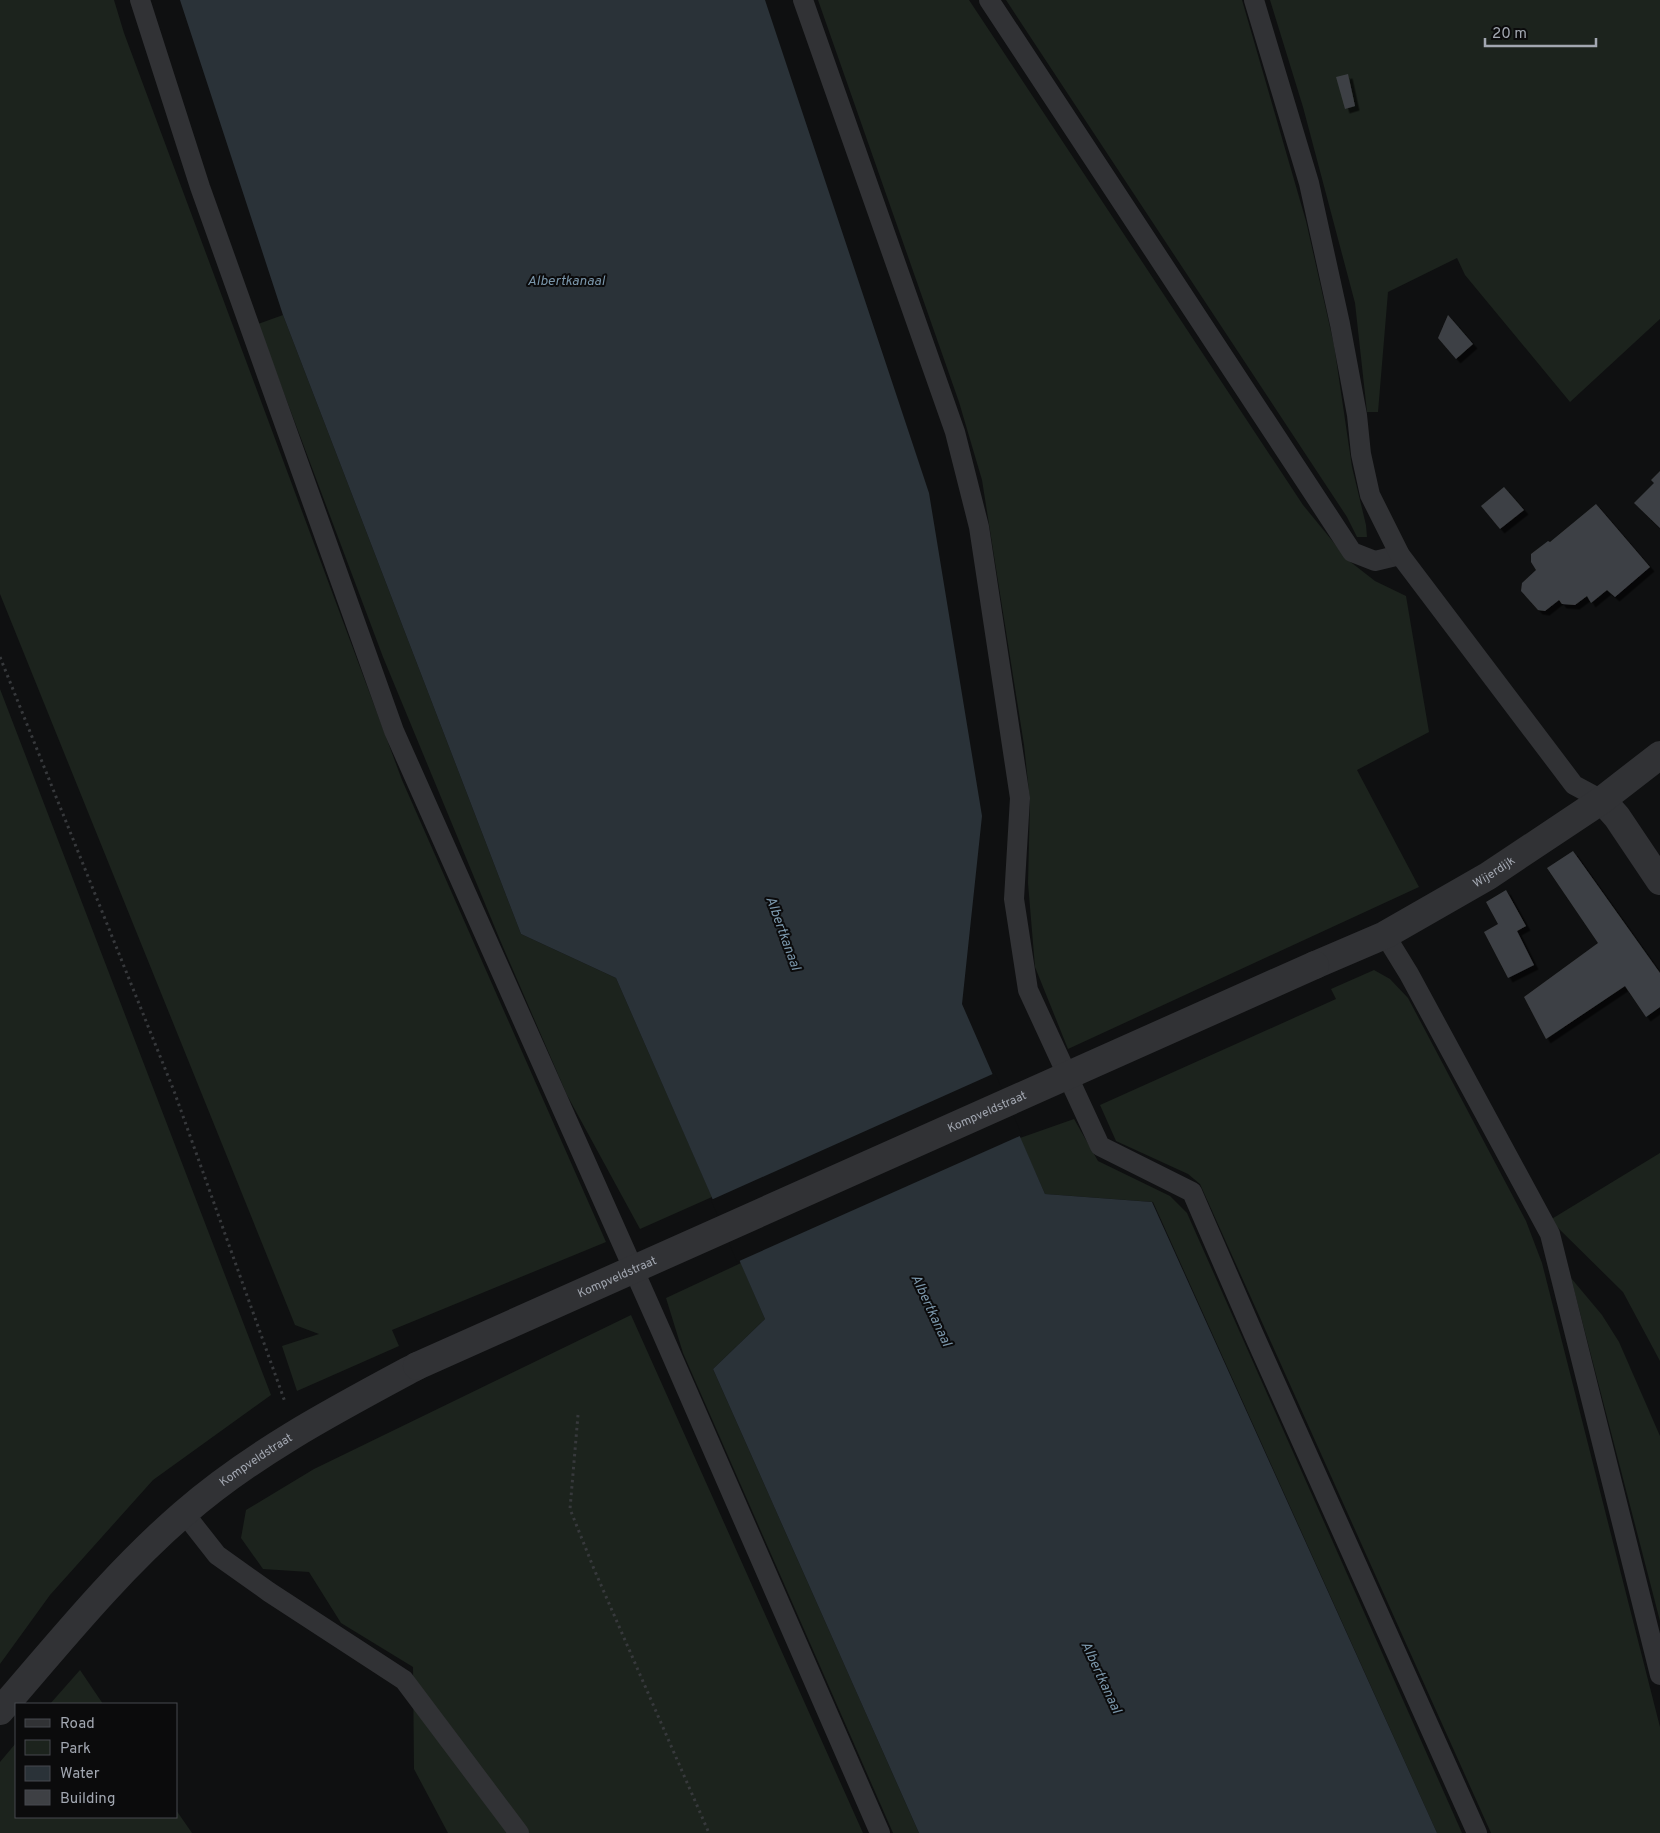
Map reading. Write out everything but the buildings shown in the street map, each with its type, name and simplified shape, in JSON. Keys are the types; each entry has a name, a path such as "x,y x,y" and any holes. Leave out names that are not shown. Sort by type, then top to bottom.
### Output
{"street":[{"name":"Wijerdijk","path":"1315,965 1385,935 1488,876 1602,800 1660,755"},
{"path":"1602,800 1617,817 1660,882"},
{"name":"Kompveldstraat","path":"0,1711 82,1614 135,1558 184,1513 257,1458 337,1409 416,1366 1315,965"}],"lane":[{"path":"140,0 200,187 394,732 661,1331 880,1833"},
{"path":"803,0 955,432 979,527 1020,798 1014,900 1028,990 1100,1146 1192,1192 1254,1335 1478,1833"},
{"path":"990,0 1352,552 1375,561 1400,555"},
{"path":"1254,0 1309,183 1340,324 1370,495 1400,555 1574,785 1602,800"},
{"path":"1385,935 1409,974 1550,1234 1660,1675"},
{"path":"184,1513 217,1554 269,1592 404,1680 519,1833"}],"path":[{"path":"0,658 174,1091 283,1397 301,1431"},
{"path":"578,1415 570,1508 594,1569 709,1833"}],"green space":[{"path":"0,0 114,0 124,33 402,780 606,1242 392,1330 399,1346 297,1391 282,1346 319,1334 295,1325 0,594"},
{"path":"818,0 969,0 1303,505 1348,560 1375,581 1406,596 1429,732 1357,770 1419,887 1068,1049 1035,967 1028,883 1030,801 1024,745 982,480 959,402"},
{"path":"1006,0 1242,0 1306,221 1334,345 1352,467 1366,525 1367,537 1357,537 1347,517"},
{"path":"1270,0 1660,0 1660,319 1570,402 1465,275 1457,258 1388,292 1378,412 1367,412 1355,303 1303,107"},
{"path":"283,315 521,934 616,978 712,1197 640,1229 567,1095 500,940 383,657 258,324"},
{"path":"0,689 271,1395 153,1480 50,1595 0,1664"},
{"path":"1374,970 1390,979 1408,998 1526,1221 1542,1263 1660,1727 1660,1833 1491,1833 1200,1184 1188,1174 1116,1141 1100,1105 1336,999 1331,989"},
{"path":"1074,1119 1098,1161 1170,1196 1187,1213 1462,1833 1437,1833 1153,1202 1045,1194 1020,1138"},
{"path":"1660,1153 1660,1361 1623,1292 1550,1220"},
{"path":"741,1263 765,1319 713,1369 919,1833 893,1833 683,1353 666,1298"},
{"path":"1571,1278 1602,1315 1619,1342 1660,1436 1660,1621"},
{"path":"631,1315 863,1833 448,1833 414,1769 413,1667 341,1623 309,1572 263,1569 241,1538 246,1510 314,1469"},
{"path":"80,1670 102,1703 51,1703"},
{"path":"15,1744 15,1818 178,1818 178,1813 192,1833 0,1833 0,1762"}],"water":[{"name":"Albertkanaal","path":"180,0 765,0 929,493 982,816 962,1004 1045,1194 1152,1202 1437,1833 919,1833 713,1369 765,1319 616,978 521,934 283,315"}],"pier":[{"path":"995,1073 1022,1135 737,1262 711,1200"}]}
